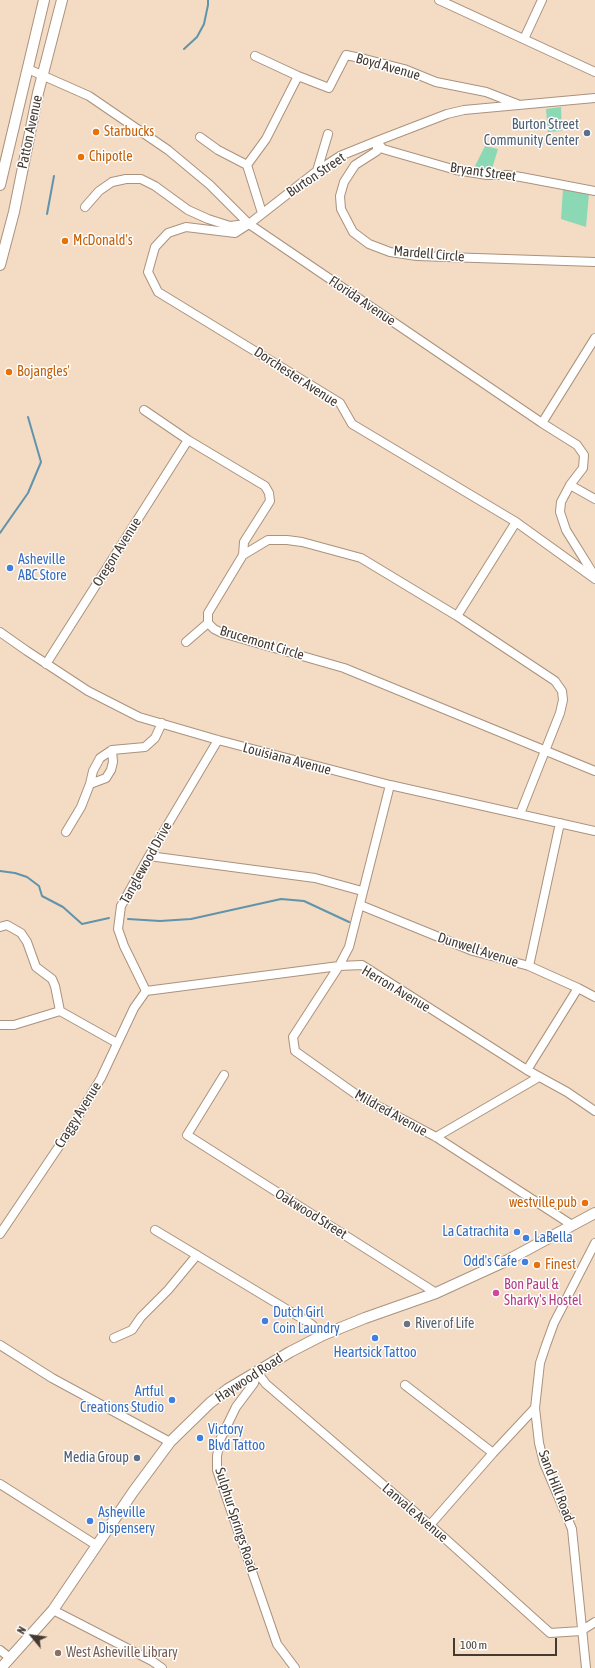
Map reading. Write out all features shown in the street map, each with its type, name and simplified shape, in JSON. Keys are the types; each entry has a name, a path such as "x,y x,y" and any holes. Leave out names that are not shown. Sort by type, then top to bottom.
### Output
{"main road":[{"name":"Patton Avenue","path":"0,185 44,0"},
{"name":"Patton Avenue","path":"0,265 14,212 36,100 62,0"},
{"name":"Haywood Road","path":"1,1668 53,1610 76,1578 96,1544 170,1442 210,1403 257,1372 322,1335 436,1293 508,1260 595,1213"}],"street":[{"path":"439,0 595,72"},
{"path":"524,39 542,0"},
{"name":"Boyd Avenue","path":"255,56 298,76 329,88 346,55 404,69 436,82 486,92 519,105"},
{"name":"Florida Avenue","path":"28,69 43,74 89,96 168,150 210,185 249,224 542,423 577,445 584,455 582,468 570,485 561,502 560,512 566,530 595,578"},
{"path":"247,165 266,139 298,76"},
{"name":"Burton Street","path":"249,224 317,171 340,156 447,114 478,108 595,98"},
{"path":"317,171 328,134"},
{"path":"200,137 218,150 247,165 262,213"},
{"name":"Bryant Street","path":"377,141 383,149 456,170 487,175 521,177 595,191"},
{"name":"Mardell Circle","path":"377,141 377,151 355,165 344,182 340,196 341,209 353,232 369,244 390,252 417,256 595,262"},
{"path":"85,207 99,191 112,182 126,179 141,180 155,186 188,210 208,220 230,226 249,224"},
{"name":"Dorchester Avenue","path":"249,224 233,234 186,228 168,233 155,247 148,272 158,292 340,402 352,424 516,522 595,578"},
{"path":"542,423 595,338"},
{"path":"144,410 188,440 265,486 269,493 270,501 244,542 243,555"},
{"name":"Oregon Avenue","path":"46,664 188,440"},
{"path":"570,485 595,499"},
{"path":"457,616 516,522"},
{"name":"Brucemont Circle","path":"520,814 545,750 560,713 563,700 562,691 555,681 457,616 361,558 302,542 287,540 268,540 243,555 208,613 208,623 214,629 222,633 344,668 545,750 595,772"},
{"path":"186,642 208,623"},
{"name":"Louisiana Avenue","path":"0,632 46,664 104,700 139,717 218,740 390,785 595,831"},
{"path":"66,832 81,807 90,784 93,771 100,758 112,750 145,748 155,738 162,723"},
{"name":"Tanglewood Drive","path":"146,991 124,946 118,929 120,906 218,740"},
{"path":"90,784 106,778 112,770 112,750"},
{"name":"Mildred Avenue","path":"390,785 349,947 340,966 293,1037 296,1051 357,1095 436,1138 572,1225"},
{"path":"529,966 560,823"},
{"path":"149,856 315,878 362,891"},
{"name":"Dunwell Avenue","path":"360,905 472,951 529,966 578,988 595,998"},
{"path":"0,928 7,926 21,933 36,967 52,979 55,986 60,1011"},
{"name":"Herron Avenue","path":"146,991 340,966 362,966 595,1111"},
{"path":"527,1070 578,988"},
{"name":"Craggy Avenue","path":"0,1234 70,1130 101,1078 134,1008 146,991"},
{"path":"0,1025 14,1026 60,1011 117,1043"},
{"name":"Oakwood Street","path":"224,1075 187,1135 436,1293"},
{"path":"436,1138 539,1077"},
{"path":"155,1230 311,1324 322,1335"},
{"name":"Sand Hill Road","path":"586,1668 581,1631 572,1529 544,1463 535,1408 540,1363 554,1323 595,1244"},
{"path":"114,1338 132,1330 141,1317 168,1290 197,1255"},
{"path":"0,1345 52,1378 170,1442"},
{"name":"Lanvale Avenue","path":"257,1372 272,1389 430,1525 550,1633 581,1631"},
{"name":"Sulphur Springs Road","path":"257,1372 254,1383 236,1407 220,1440 217,1456 217,1470 277,1644 295,1668"},
{"path":"405,1385 493,1453"},
{"path":"430,1525 493,1453 535,1408"},
{"path":"0,1484 96,1544"},
{"path":"53,1610 151,1665 162,1668"},
{"path":"581,1631 595,1622"},
{"path":"0,1650 10,1658"}],"green space":[{"path":"561,107 562,131 548,132 546,109"},
{"path":"485,146 498,149 491,172 474,168"},
{"path":"563,189 589,194 586,227 561,219"}],"waterway":[{"path":"184,49 197,37 204,24 208,0"},
{"path":"47,214 54,176"},
{"path":"0,533 28,493 41,462 28,417"},
{"path":"0,871 15,873 27,877 39,886 42,896 63,907 82,924 109,918"},
{"path":"128,919 160,921 191,919 281,899 304,901 349,922"}],"place":[{"name":"Starbucks","path":"96,132"},
{"name":"Burton Street Community Center","path":"587,133"},
{"name":"Chipotle","path":"81,157"},
{"name":"McDonald's","path":"65,241"},
{"name":"Bojangles'","path":"9,372"},
{"name":"Asheville ABC Store","path":"10,568"},
{"name":"westville pub","path":"585,1203"},
{"name":"La Catrachita","path":"517,1232"},
{"name":"LaBella","path":"526,1238"},
{"name":"Odd's Cafe","path":"525,1262"},
{"name":"Finest","path":"537,1265"},
{"name":"Bon Paul & Sharky's Hostel","path":"496,1293"},
{"name":"Dutch Girl Coin Laundry","path":"265,1321"},
{"name":"River of Life","path":"407,1324"},
{"name":"Heartsick Tattoo","path":"375,1338"},
{"name":"Artful Creations Studio","path":"172,1400"},
{"name":"Victory Blvd Tattoo","path":"200,1438"},
{"name":"Media Group","path":"137,1458"},
{"name":"Asheville Dispensery","path":"90,1521"},
{"name":"West Asheville Library","path":"58,1653"}]}
